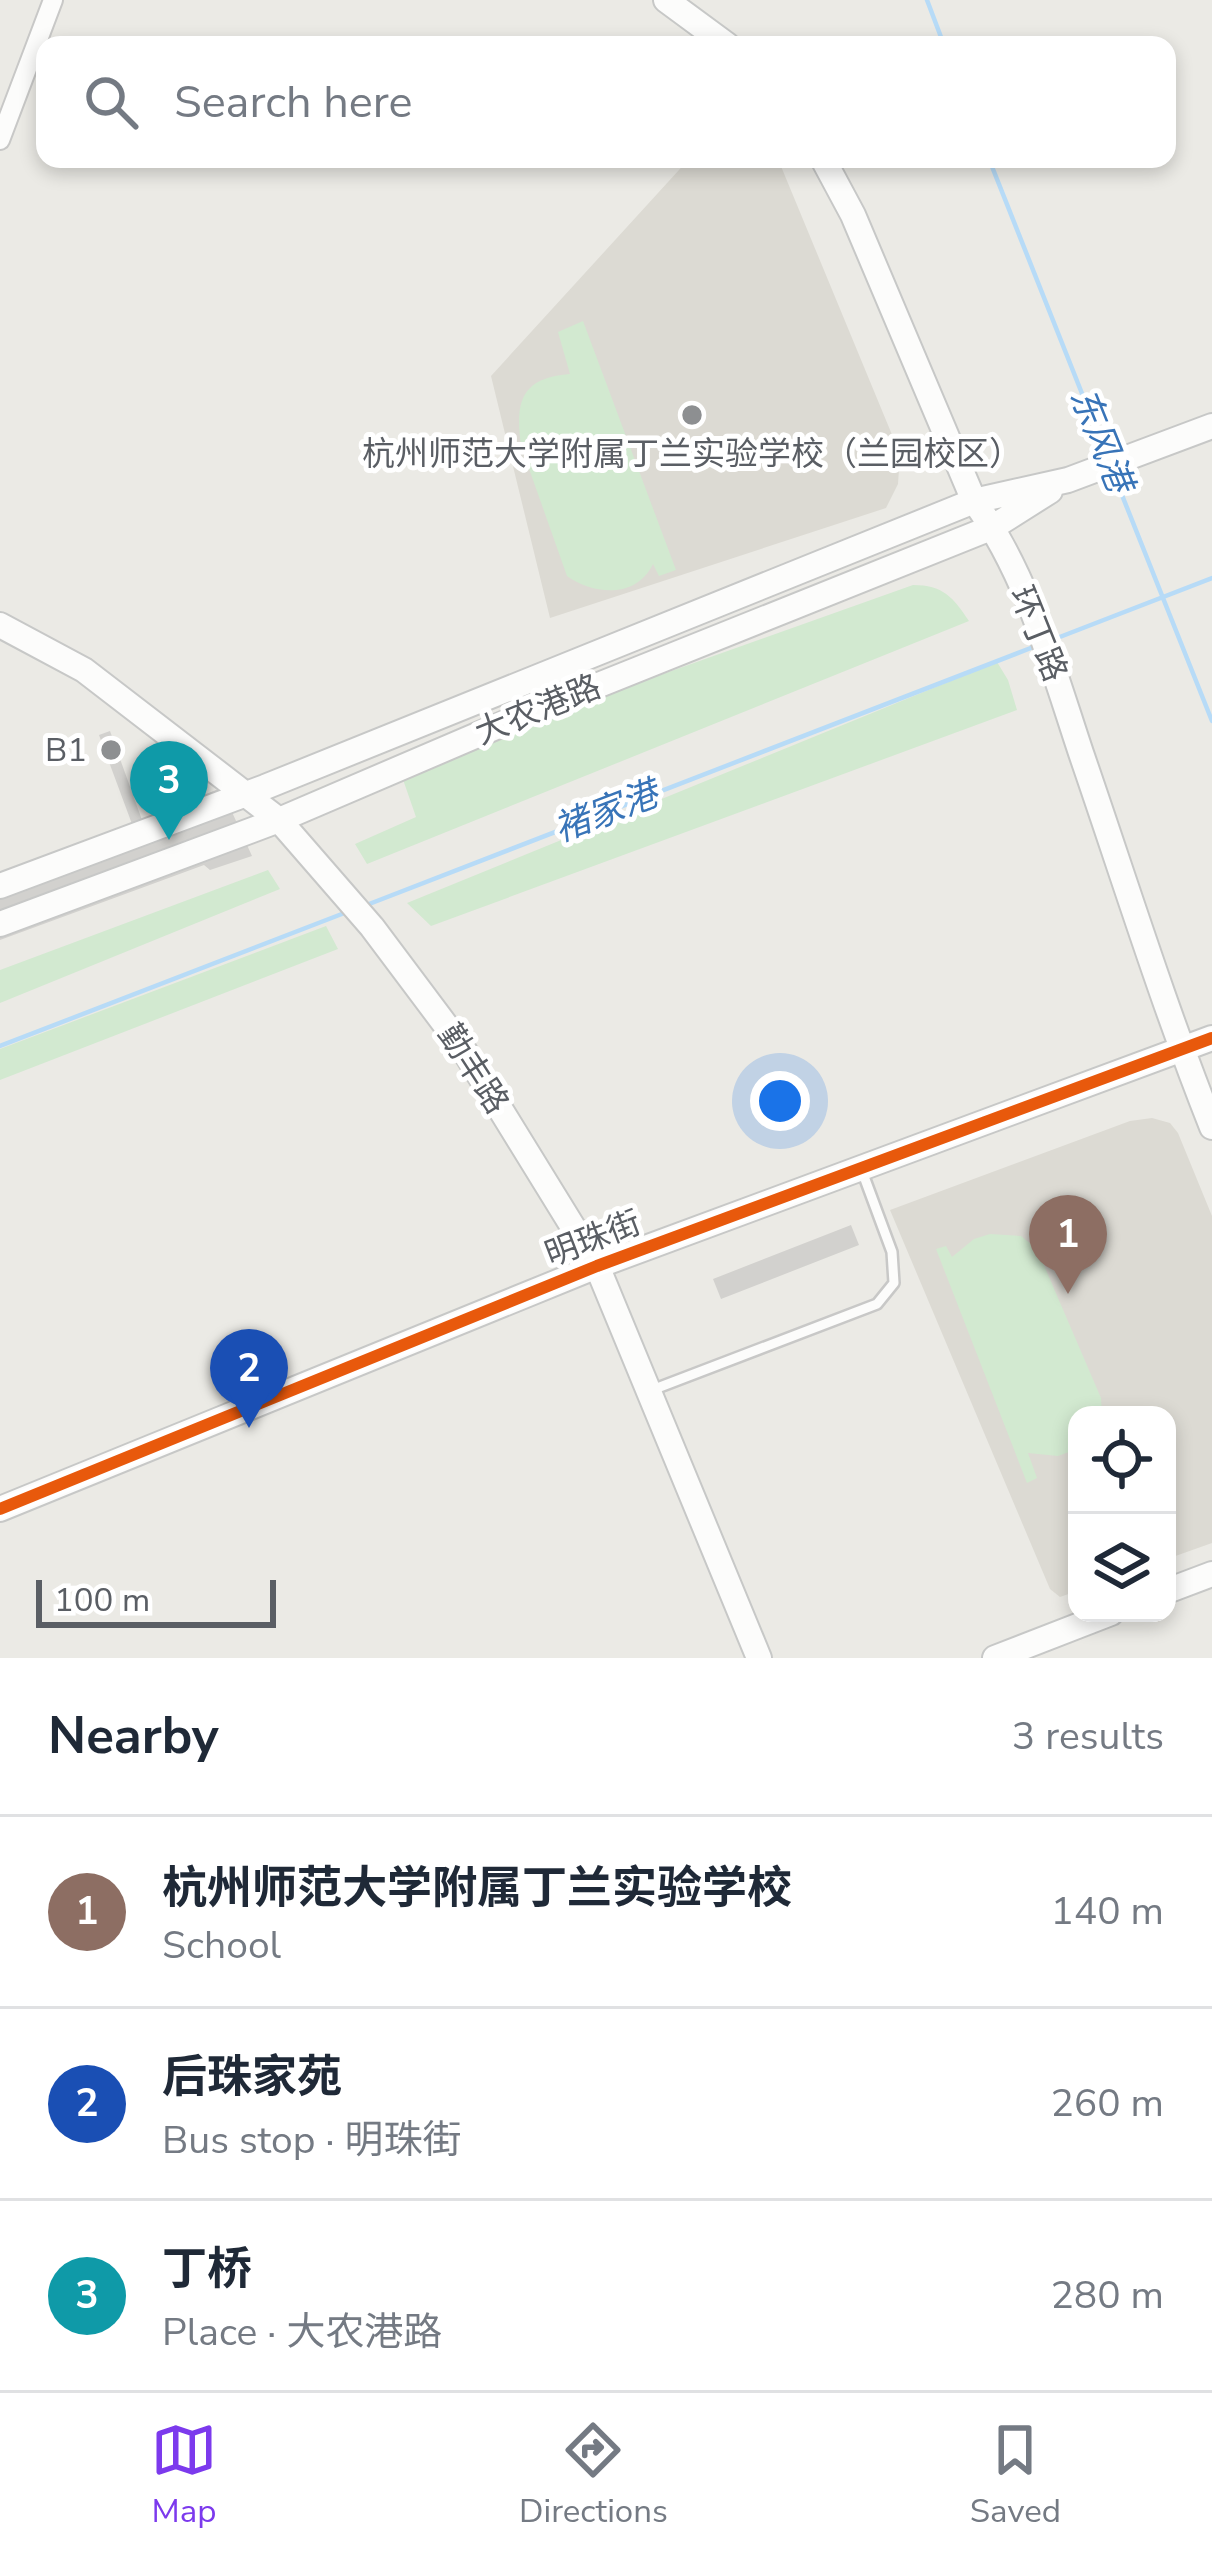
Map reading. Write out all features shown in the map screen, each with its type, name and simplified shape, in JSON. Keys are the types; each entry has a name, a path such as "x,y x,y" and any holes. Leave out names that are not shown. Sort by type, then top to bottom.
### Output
{"main road":[{"path":"666,0 715,36"},
{"name":"环丁路","path":"828,168 853,215 974,501 993,527 1049,658 1212,1127"},
{"name":"大农港路","path":"0,886 248,794 974,501 1068,480 1212,426"},
{"name":"大农港路","path":"0,924 278,820 524,715 993,527 1068,480"},
{"name":"勤丰路","path":"0,625 84,670 278,820 372,927 462,1047 597,1266 758,1658"},
{"name":"明珠街","path":"0,1509 597,1266 1212,1038"},
{"path":"1176,1588 1212,1574"},
{"path":"995,1658 1088,1622"}],"street":[{"path":"39,36 53,0"},
{"path":"0,140 36,45"}],"lane":[{"path":"648,1392 878,1304 894,1283 892,1252 860,1166"}],"shaded area":[{"name":"杭州师范大学附属丁兰实验学校（兰园校区）","path":"681,168 782,168 900,454 898,484 886,508 550,618 491,376"},
{"path":"1152,1118 1170,1123 1212,1216 1212,1543 1176,1556 1176,1406 1068,1406 1068,1594 1060,1597 1050,1589 890,1210 1130,1121"}],"green space":[{"path":"583,321 676,570 659,576 653,564 636,583 614,590 589,587 567,576 521,446 519,416 525,395 541,381 570,374 558,332"},
{"path":"913,585 946,594 969,621 367,864 355,844 416,817 399,768"},
{"path":"997,662 1017,710 431,926 407,903"},
{"path":"268,870 280,889 0,1003 0,970"},
{"path":"326,926 338,949 0,1080 0,1049"},
{"path":"990,1234 1021,1236 1037,1249 1101,1398 1101,1406 1068,1406 1068,1452 1028,1453 1037,1478 1027,1483 936,1249 946,1246 952,1257 974,1239"}],"building":[{"path":"110,731 142,820 221,788 252,856 210,870 204,865 0,940 0,878 132,824 99,735"},
{"path":"851,1225 859,1245 721,1299 713,1279"}],"waterway":[{"name":"东风港","path":"927,0 941,36"},
{"name":"东风港","path":"993,168 1106,454"},
{"name":"褚家港","path":"1112,470 1212,721"},
{"name":"褚家港","path":"1052,640 1212,578"},
{"name":"褚家港","path":"364,906 1036,646"},
{"name":"褚家港","path":"0,1046 347,912"}],"cycle path":[{"path":"0,1509 597,1266 1212,1038"}],"place":[{"name":"杭州师范大学附属丁兰实验学校（兰园校区）","path":"692,415"},
{"name":"B1","path":"111,750"},
{"name":"丁桥","path":"169,840"},
{"name":"杭州师范大学附属丁兰实验学校","path":"1068,1294"},
{"name":"后珠家苑","path":"249,1428"}]}
